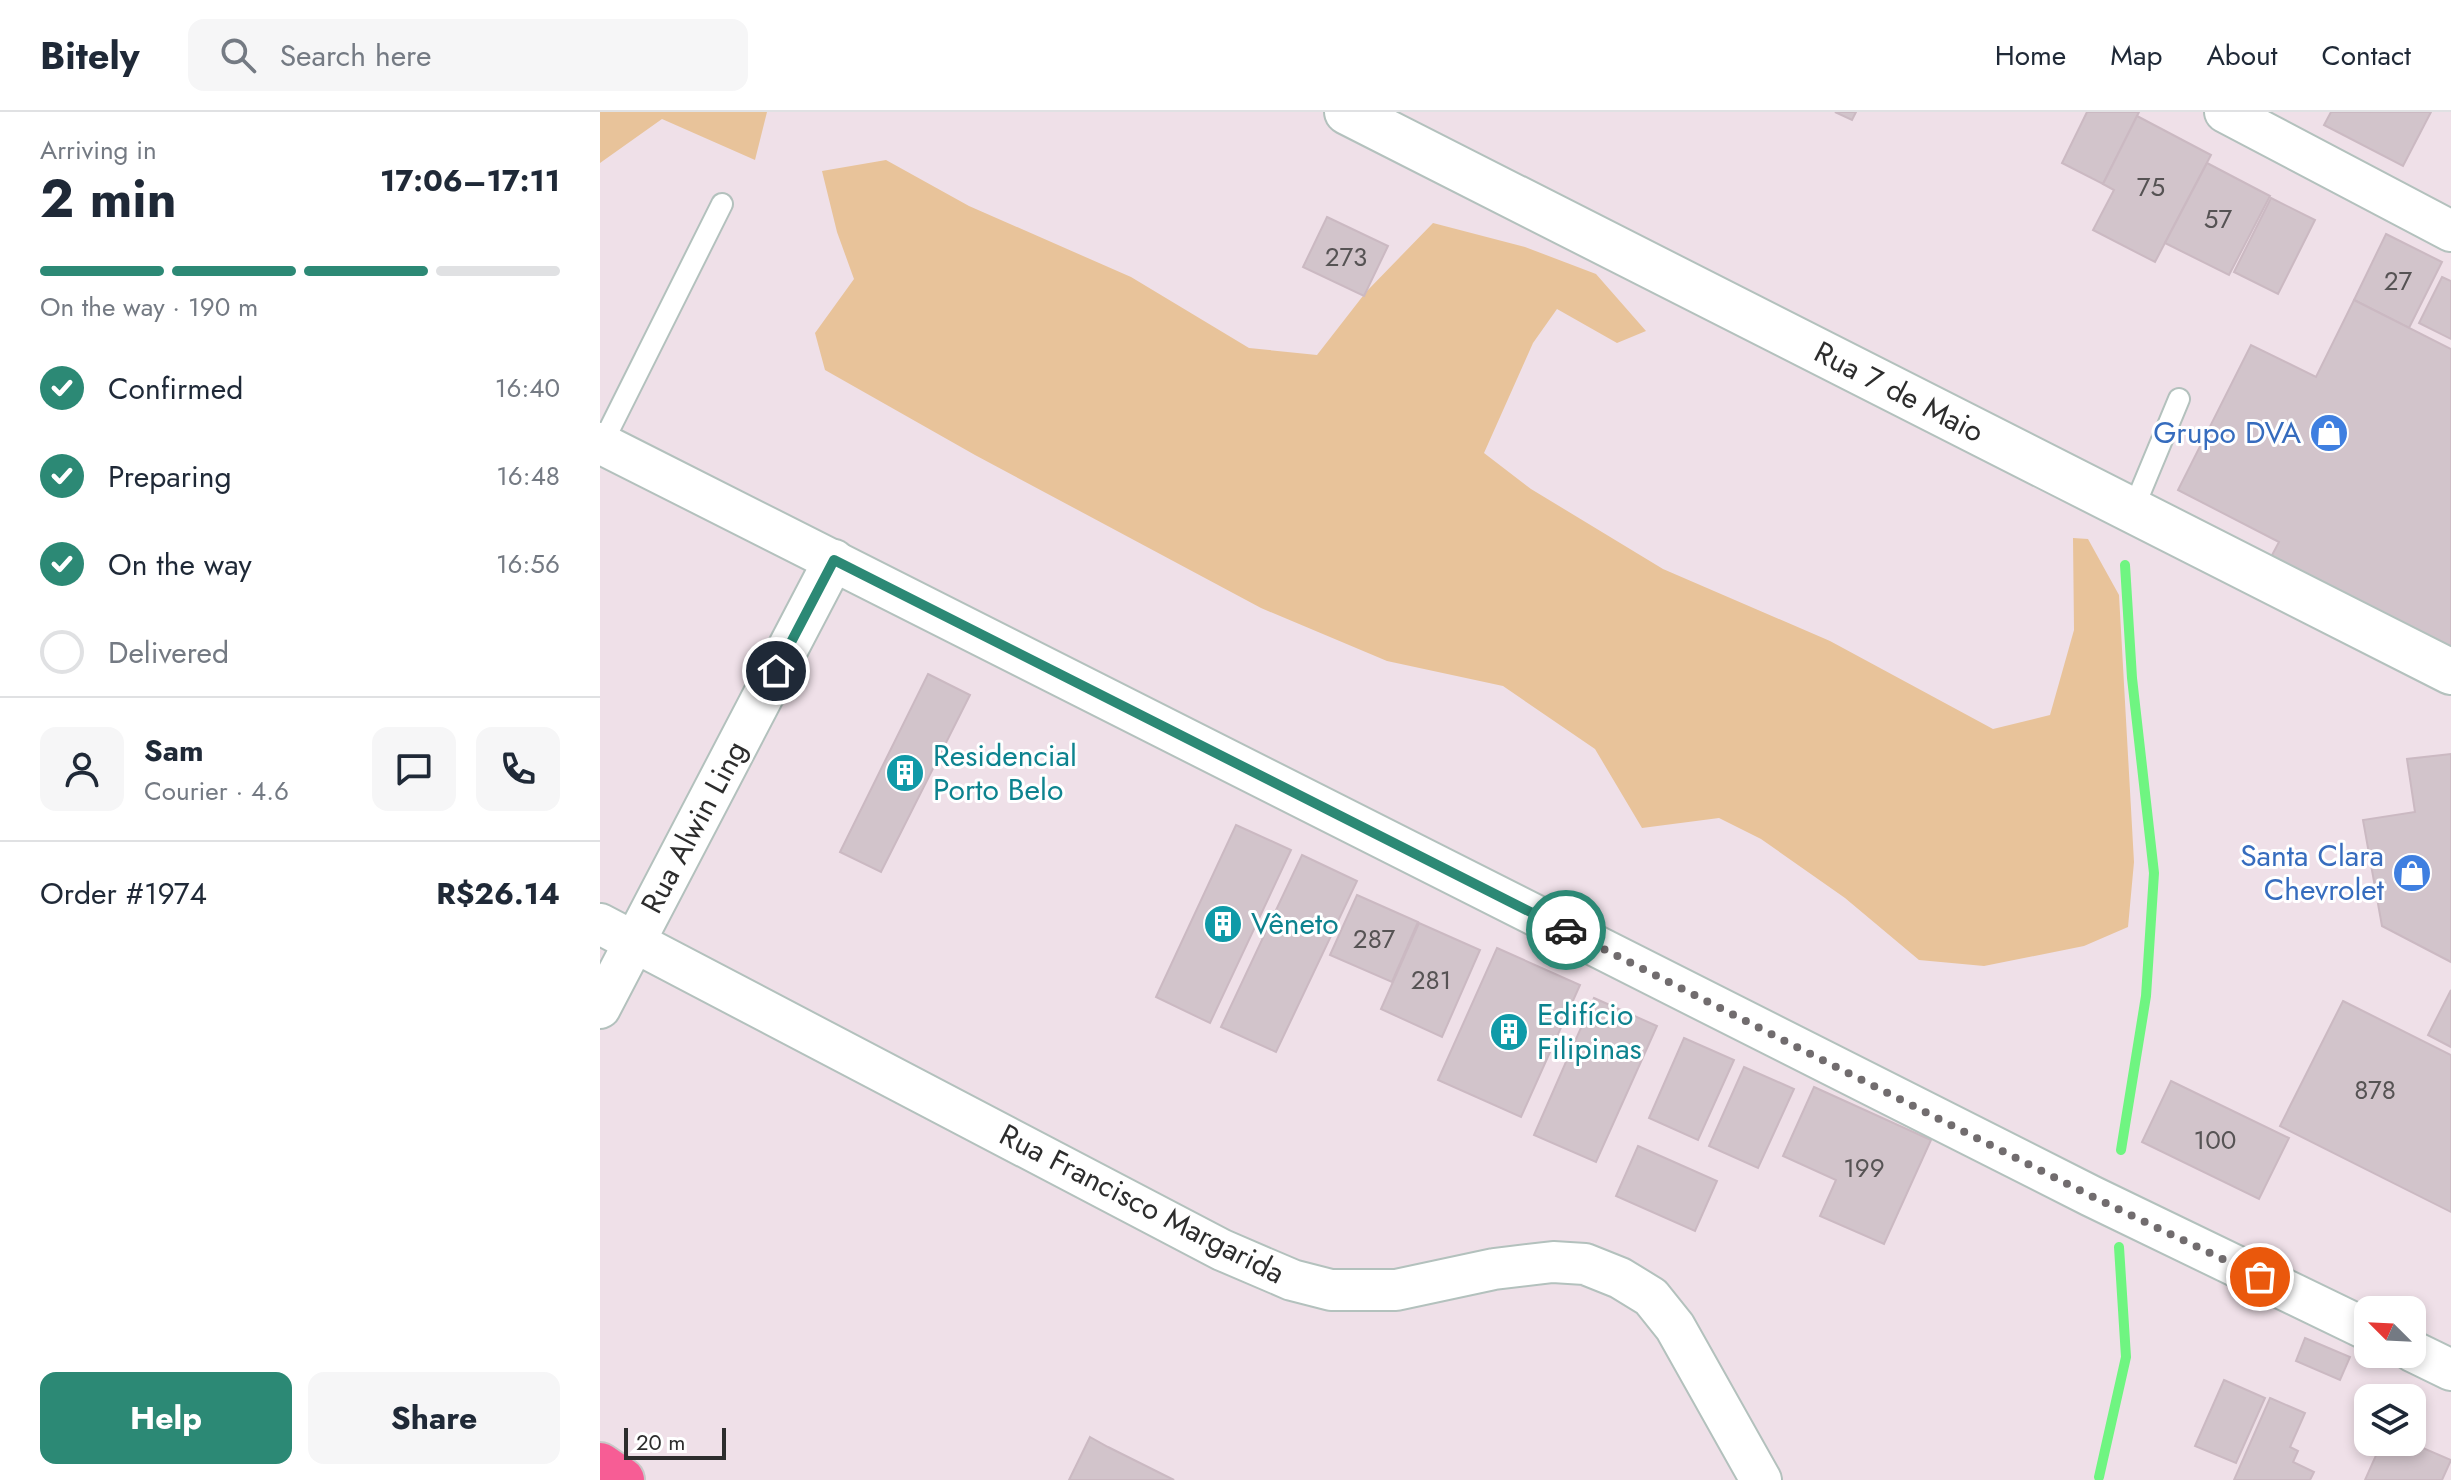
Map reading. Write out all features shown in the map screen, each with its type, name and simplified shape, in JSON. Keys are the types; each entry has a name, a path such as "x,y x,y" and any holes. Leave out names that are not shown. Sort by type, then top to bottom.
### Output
{"main road":[{"path":"600,1465 622,1480"}],"street":[{"name":"Rua 7 de Maio","path":"1347,112 2451,672"},
{"path":"2225,112 2451,231"},
{"path":"601,444 2077,1189 2354,1323"},
{"name":"Rua Alwin Ling","path":"600,1008 617,932 834,560"},
{"name":"Rua Francisco Margarida","path":"617,932 1222,1250 1292,1280 1331,1290 1396,1290 1494,1269 1553,1262 1585,1264 1620,1278 1651,1297 1675,1327 1761,1480"},
{"path":"2426,1358 2451,1370"}],"lane":[{"path":"601,444 722,204"},
{"path":"2132,512 2179,399"}],"shaded area":[{"path":"600,112 767,112 755,160 662,119 600,163"},
{"path":"886,160 969,206 1131,277 1249,348 1317,355 1366,292 1433,223 1525,247 1596,274 1646,331 1617,343 1557,309 1533,343 1484,453 1531,489 1663,569 1830,641 1993,729 2050,715 2074,630 2073,538 2088,539 2119,595 2134,862 2128,927 2084,946 1984,966 1919,960 1845,898 1761,839 1719,818 1642,828 1595,749 1503,686 1387,661 1261,608 975,455 825,370 815,333 854,279 837,232 822,171"}],"building":[{"path":"1835,112 1856,112 1852,120"},
{"path":"2087,112 2139,112 2103,184 2062,163"},
{"path":"2331,112 2431,112 2403,166 2324,125"},
{"path":"2137,116 2211,155 2155,262 2093,230 2114,190 2103,184"},
{"path":"2207,163 2270,196 2229,275 2165,243"},
{"path":"2271,198 2315,220 2278,294 2234,272"},
{"path":"1327,217 1388,246 1364,296 1303,267"},
{"path":"2386,234 2442,262 2409,328 2354,300"},
{"path":"2442,277 2451,281 2451,339 2419,323"},
{"name":"Grupo DVA","path":"2354,300 2451,349 2451,647 2271,557 2279,542 2178,490 2251,345 2316,377"},
{"name":"Residencial Porto Belo","path":"928,674 970,695 881,872 840,852"},
{"name":"Santa Clara Chevrolet","path":"2451,754 2451,962 2382,926 2363,820 2415,812 2407,759"},
{"name":"Vêneto","path":"1236,825 1291,850 1210,1023 1156,997"},
{"path":"1302,855 1357,881 1276,1052 1221,1027"},
{"path":"1357,895 1418,922 1392,982 1330,955"},
{"path":"1419,923 1480,950 1442,1037 1381,1009"},
{"name":"Edifício Filipinas","path":"1497,948 1580,985 1521,1117 1438,1080"},
{"path":"2451,990 2451,1047 2428,1035"},
{"path":"1594,998 1657,1026 1596,1162 1534,1135"},
{"path":"2343,1001 2451,1055 2451,1212 2280,1126"},
{"path":"1684,1038 1734,1060 1698,1140 1649,1118"},
{"path":"1744,1067 1794,1089 1758,1168 1709,1146"},
{"path":"2171,1081 2289,1138 2259,1199 2142,1142"},
{"path":"1814,1087 1931,1140 1884,1244 1820,1216 1836,1180 1783,1156"},
{"path":"1638,1146 1717,1181 1695,1231 1616,1196"},
{"path":"2305,1338 2350,1357 2340,1380 2296,1361"},
{"path":"2224,1380 2265,1398 2236,1463 2195,1446"},
{"path":"2270,1398 2305,1413 2290,1447 2298,1451 2293,1462 2314,1472 2310,1480 2234,1480"},
{"path":"1090,1437 1108,1447 1174,1480 1069,1480"},
{"path":"2426,1449 2451,1460 2442,1480 2365,1480 2376,1456 2426,1456"}],"waterway":[{"path":"2121,1150 2146,996 2154,873 2132,678 2125,565"},
{"path":"2099,1477 2126,1357 2119,1247"}],"way so far":[{"path":"1566,930 2091,1196 2260,1277"}],"place":[{"name":"Grupo DVA","path":"2329,433"},
{"name":"Residencial Porto Belo","path":"905,773"},
{"name":"Santa Clara Chevrolet","path":"2412,873"},
{"name":"Vêneto","path":"1223,924"},
{"name":"Edifício Filipinas","path":"1509,1032"}],"route":[{"path":"776,671 834,560 1566,930"}]}
